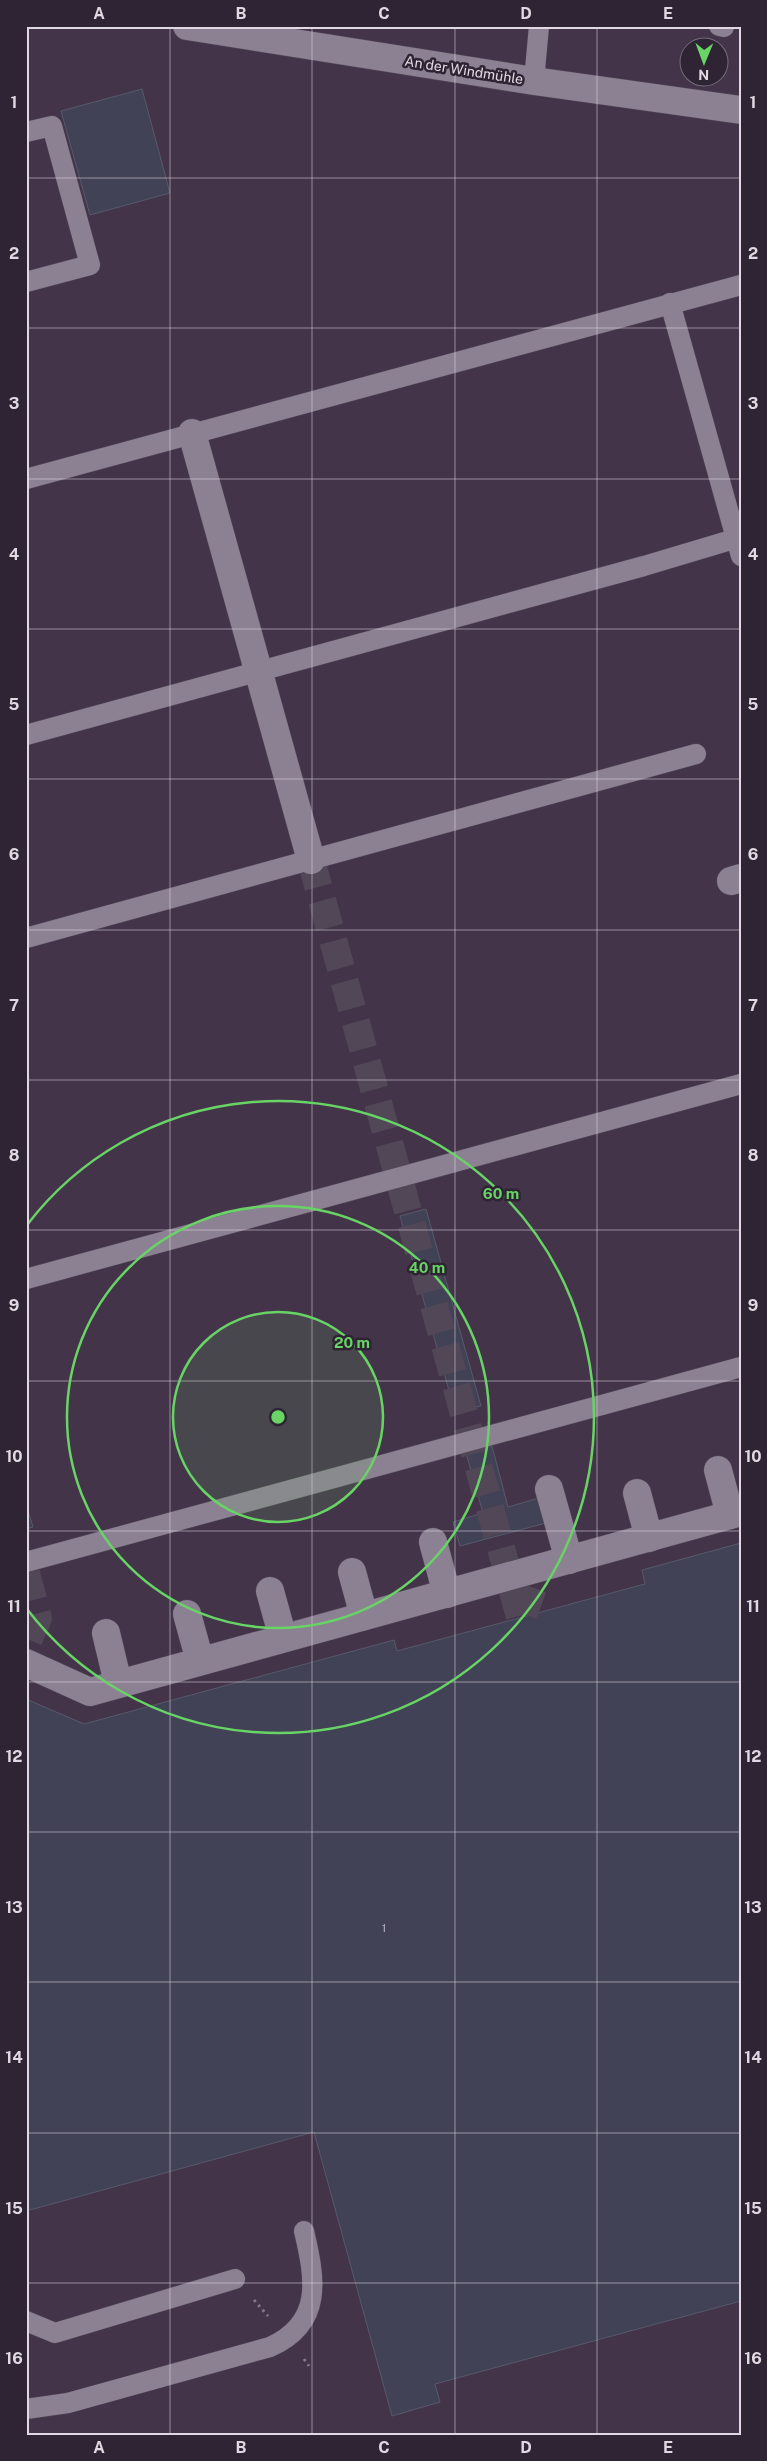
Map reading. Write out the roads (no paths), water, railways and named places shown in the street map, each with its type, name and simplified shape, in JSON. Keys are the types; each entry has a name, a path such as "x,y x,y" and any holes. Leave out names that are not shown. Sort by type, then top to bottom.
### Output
{"street":[{"name":"An der Windmühle","path":"187,26 534,81 741,110"},
{"path":"192,433 311,860"},
{"path":"26,1663 90,1692 735,1514 718,1470"},
{"path":"549,1489 569,1560"},
{"path":"637,1493 649,1538"},
{"path":"433,1542 447,1594"},
{"path":"352,1572 364,1616"},
{"path":"270,1591 283,1638"},
{"path":"187,1614 200,1661"},
{"path":"106,1633 118,1683"}],"lane":[{"path":"534,81 540,26"},
{"path":"26,132 52,126 90,265 26,282"},
{"path":"26,478 741,285"},
{"path":"26,735 644,566 739,544 670,304"},
{"path":"26,938 696,754"},
{"path":"26,1279 741,1084"},
{"path":"26,1562 741,1366"},
{"path":"26,2409 68,2403 270,2347 288,2339 298,2330 313,2299 312,2266 304,2231"},
{"path":"26,2321 55,2333 235,2279"}],"tunnel":[{"path":"311,860 520,1617"},
{"path":"26,1573 38,1618 26,1645"},
{"path":"515,1596 551,1609"}]}
